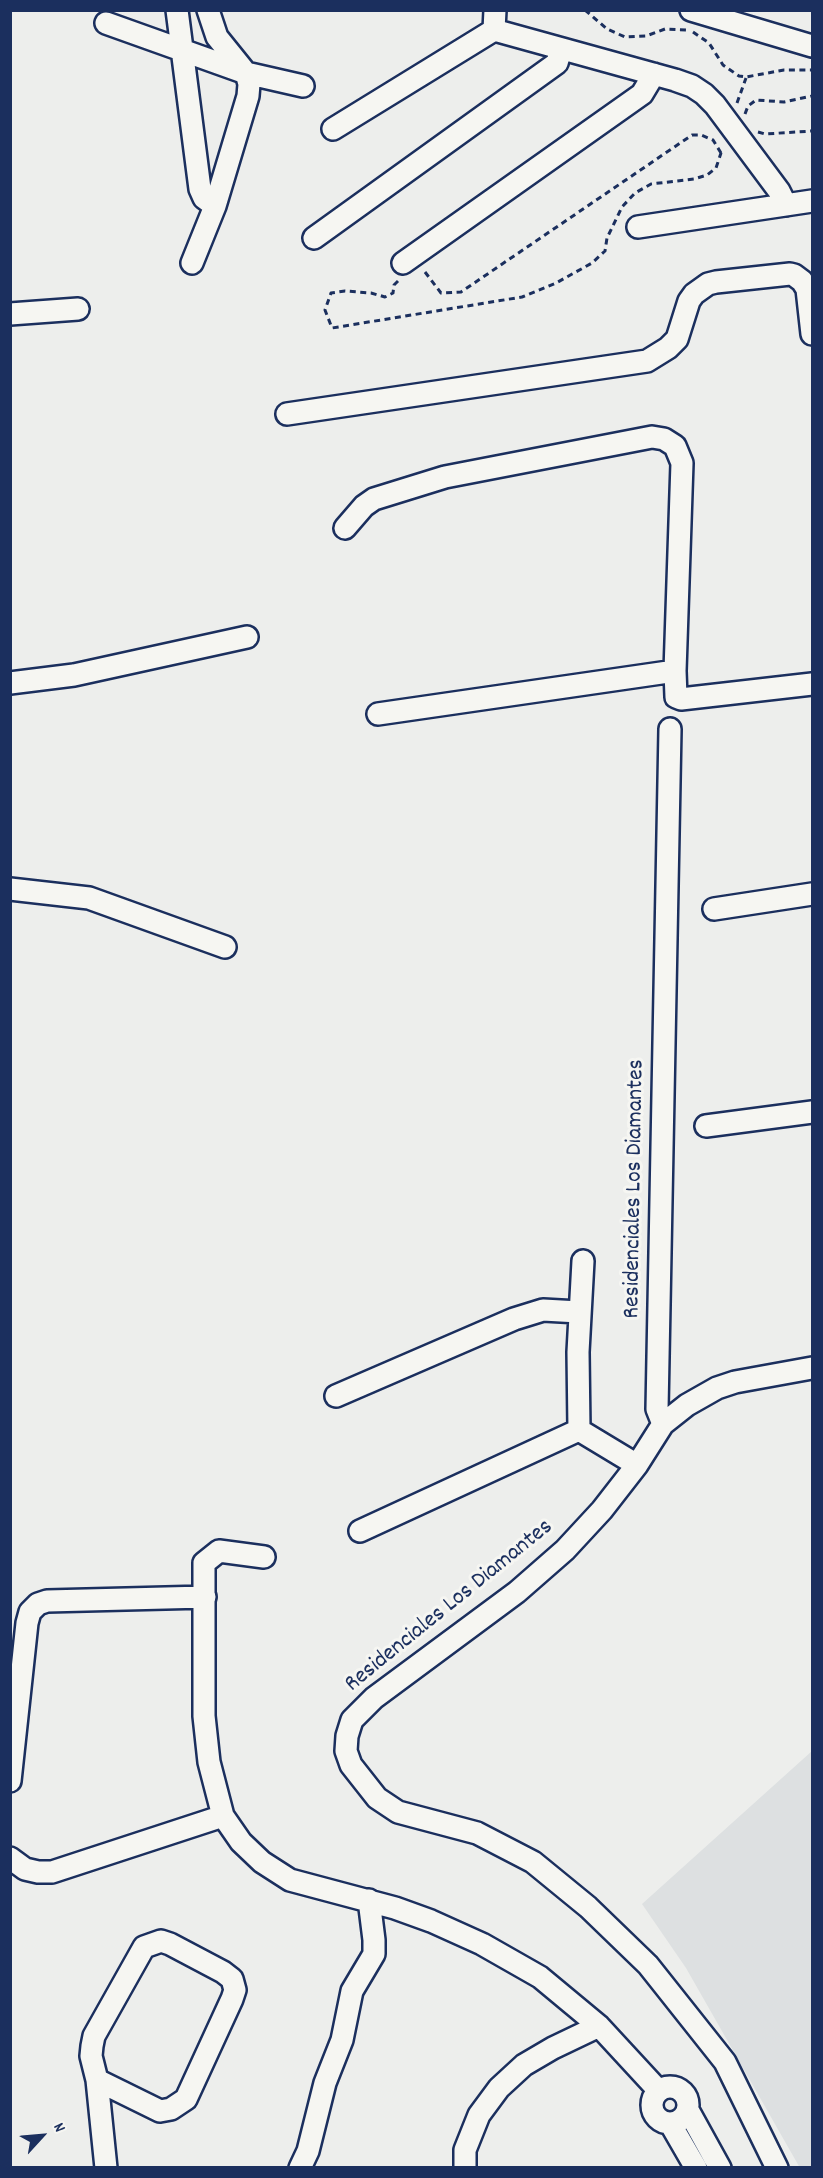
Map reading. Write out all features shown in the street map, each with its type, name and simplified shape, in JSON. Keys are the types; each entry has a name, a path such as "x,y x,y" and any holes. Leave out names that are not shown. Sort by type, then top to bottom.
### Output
{"street":[{"path":"177,10 200,189 204,198 215,206"},
{"path":"192,263 215,206 249,96 246,73 218,37 208,10"},
{"path":"691,10 813,46"},
{"path":"333,129 495,20 561,49 692,86 746,130 786,205"},
{"path":"106,23 246,73 303,86"},
{"path":"314,238 557,63 561,49"},
{"path":"407,270 642,94 654,74"},
{"path":"638,227 813,201"},
{"path":"287,414 635,364 658,356 677,339 689,301 700,288 716,282 794,275 807,289 813,334"},
{"path":"10,314 78,309"},
{"path":"345,528 364,506 374,499 444,477 652,437 664,439 675,446 682,463 676,697 681,699 813,684"},
{"path":"10,684 74,675 247,637"},
{"path":"378,714 675,671"},
{"name":"Residenciales Los Diamantes","path":"670,729 657,1409 663,1424 637,1465 602,1509 549,1564 517,1592 374,1698 352,1720 347,1736 346,1751 351,1765 377,1798 398,1812 477,1833 533,1862 588,1907 648,1965 724,2062 777,2168"},
{"path":"10,889 89,898 225,947"},
{"path":"714,909 813,894"},
{"path":"706,1126 813,1112"},
{"path":"579,1430 579,1312 583,1261"},
{"path":"336,1396 514,1319 543,1310 579,1312"},
{"path":"663,1424 717,1388 735,1382 813,1368"},
{"path":"579,1430 637,1465"},
{"path":"360,1531 579,1430"},
{"path":"264,1557 219,1551 204,1563 204,1716 209,1762 223,1816 241,1842 262,1862 290,1880 369,1900 422,1918 483,1944 540,1977 599,2026 659,2091"},
{"path":"10,1781 30,1611 38,1604 47,1601 204,1597"},
{"path":"10,1857 25,1869 52,1872 223,1816"},
{"path":"300,2168 308,2151 325,2083 342,2040 352,1991 374,1954 369,1900"},
{"path":"97,2080 160,2111 177,2105 186,2098 232,1999 235,1990 232,1979 170,1944 161,1941 144,1947 94,2036 91,2056 97,2080 106,2168"},
{"path":"465,2168 465,2150 479,2115 499,2088 524,2065 599,2026"},
{"path":"688,2110 682,2119 670,2123 662,2121 654,2113 653,2101 659,2091 669,2087 680,2090 687,2099 701,2165"},
{"path":"670,2123 701,2165"}],"path":[{"path":"585,10 608,29 625,38 646,36 674,28 693,32 709,43 723,65 739,76 746,77 784,70 813,70"},
{"path":"721,153 713,140 701,135 692,135 461,292 441,293 427,273 407,270 394,285 393,293 385,297 371,293 345,291 331,293 325,310 332,328 522,297 556,282 592,263 605,251 607,238 622,207 635,193 651,184 694,179 716,168 721,153 746,130 746,111 756,100 784,102 813,96"},
{"path":"746,130 765,134 813,131"}],"shaded area":[{"path":"812,1751 812,2167 800,2168 686,1968 642,1904"}]}
